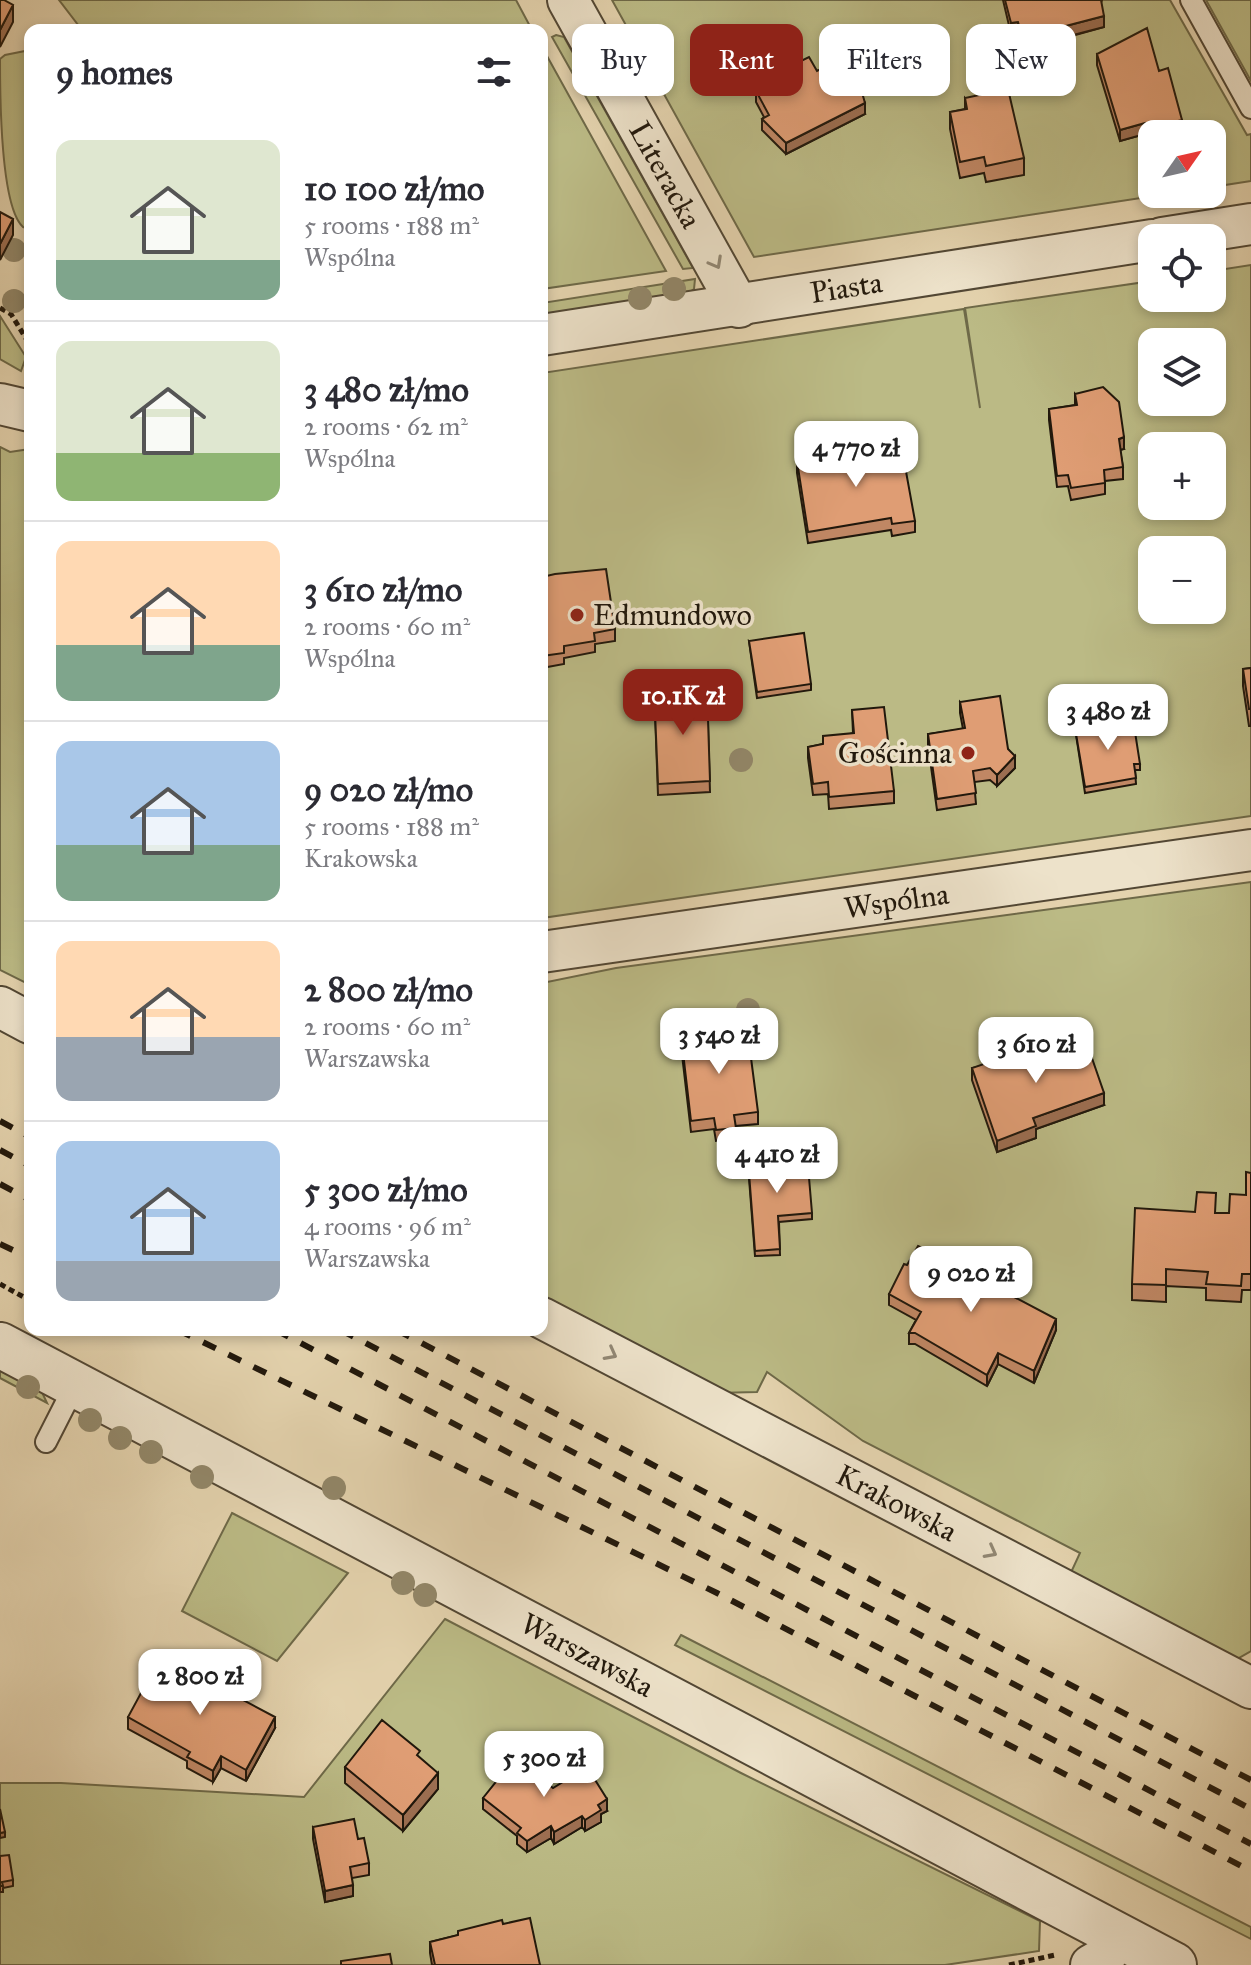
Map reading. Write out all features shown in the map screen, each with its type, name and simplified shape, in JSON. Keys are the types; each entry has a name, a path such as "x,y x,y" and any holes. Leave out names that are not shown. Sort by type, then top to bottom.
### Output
{"street":[{"name":"Literacka","path":"568,0 739,307"},
{"path":"1226,228 1251,224"},
{"name":"Piasta","path":"548,334 739,307 1138,242"},
{"path":"0,404 24,410"},
{"name":"Wspólna","path":"548,951 1251,850"},
{"path":"0,1007 24,1020"},
{"name":"Krakowska","path":"548,1321 1251,1688"},
{"name":"Warszawska","path":"0,1345 1104,1950 1174,1965"}],"lane":[{"path":"1191,0 1251,108"},
{"path":"46,1442 75,1385"}],"path":[{"path":"0,308 11,314 24,335"},
{"path":"0,1284 24,1297"}],"shaded area":[{"path":"59,0 516,0 529,24 77,24"},
{"path":"612,0 1170,0 1247,135 1251,134 1251,181 1226,185 1226,120 1138,120 1138,198 754,257 665,96 674,96 674,24 625,24"},
{"path":"1206,0 1251,0 1251,81"},
{"path":"552,37 564,37 572,51 572,72"},
{"path":"24,51 24,227 15,215 6,174 0,59"},
{"path":"548,58 666,271 548,288"},
{"path":"585,96 597,96 693,268 683,269"},
{"path":"1251,265 1251,816 548,917 548,372 964,309 980,408 965,308 1138,283 1138,312 1226,312 1226,269"},
{"path":"695,279 694,289 686,295 548,316 548,302"},
{"path":"0,316 24,354 24,363 21,371 0,359"},
{"path":"0,447 10,452 24,450 24,982 0,970"},
{"path":"1251,882 1251,1651 1230,1663 1067,1581 1080,1553 863,1441 767,1372 757,1392 715,1393 548,1306 548,982 616,968"},
{"path":"0,1367 40,1388 47,1403 0,1378"},
{"path":"232,1513 348,1573 277,1661 182,1611"},
{"path":"445,1619 741,1773 1040,1921 1039,1951 945,1965 0,1965 0,1783 61,1783 304,1797"},
{"path":"681,1635 1251,1927 1251,1939 675,1645"}],"building":[{"path":"0,0 13,5 0,30"},
{"path":"1005,0 1101,0 1104,16 1073,24 1011,23"},
{"path":"1147,28 1159,71 1168,68 1182,120 1138,120 1138,125 1120,130 1097,54"},
{"path":"809,57 819,70 819,96 863,96 865,103 786,143 762,119 769,115 759,96 803,96 803,60"},
{"path":"1010,96 1024,158 986,166 984,157 960,162 950,112 967,109 965,98"},
{"path":"0,212 13,219 0,244"},
{"path":"1103,387 1119,402 1124,437 1119,439 1123,467 1104,470 1105,483 1071,488 1068,475 1057,476 1049,409 1077,405 1075,394"},
{"path":"901,444 915,521 892,524 891,518 808,532 797,461"},
{"name":"Edmundowo","path":"606,569 615,629 594,633 595,641 564,646 564,653 548,655 548,576"},
{"path":"804,633 811,684 757,692 749,641"},
{"path":"1251,668 1251,709 1249,709 1243,669"},
{"path":"707,688 710,781 658,784 655,712 666,712 666,689"},
{"name":"Gościnna","path":"1000,696 1008,749 1015,756 997,775 990,768 973,771 976,793 937,799 928,734 965,728 960,702"},
{"path":"884,707 894,791 829,797 828,782 813,784 808,747 823,744 823,736 854,733 852,710"},
{"path":"1133,719 1140,764 1134,764 1136,778 1085,787 1075,728"},
{"path":"747,1027 758,1112 734,1115 736,1128 716,1130 714,1118 691,1121 681,1035"},
{"path":"1085,1038 1104,1093 1033,1118 1036,1126 997,1141 972,1068 1022,1051 1025,1057"},
{"path":"807,1154 812,1213 778,1216 780,1249 755,1251 748,1160"},
{"path":"1246,1172 1251,1173 1251,1274 1242,1274 1241,1286 1206,1284 1208,1272 1166,1269 1166,1285 1132,1284 1135,1208 1195,1212 1197,1192 1216,1193 1215,1213 1229,1213 1230,1194 1246,1195"},
{"path":"918,1246 977,1277 984,1272 997,1278 997,1288 1056,1319 1034,1371 998,1353 987,1375 915,1333 909,1333 921,1312 889,1294 904,1264 907,1265"},
{"path":"161,1656 275,1717 246,1770 221,1756 213,1771 187,1757 190,1752 128,1717"},
{"path":"382,1720 420,1751 417,1755 438,1773 403,1815 345,1767"},
{"path":"515,1758 553,1788 587,1767 607,1799 598,1805 601,1810 585,1820 582,1816 554,1832 551,1826 527,1841 517,1833 521,1828 483,1798"},
{"path":"0,1809 5,1832 0,1833"},
{"path":"354,1819 358,1839 364,1838 369,1863 350,1867 353,1885 325,1891 313,1827"},
{"path":"9,1855 13,1880 2,1882 3,1886 0,1886 0,1856"},
{"path":"530,1918 540,1965 435,1965 430,1942 502,1920 503,1924"},
{"path":"390,1954 392,1965 341,1965 341,1961"}],"railway":[{"path":"0,1121 24,1134"},
{"path":"0,1150 24,1163"},
{"path":"0,1184 24,1197"},
{"path":"0,1244 24,1255"},
{"path":"190,1336 717,1593 1251,1871"},
{"path":"287,1336 1251,1844"},
{"path":"352,1336 1251,1809"},
{"path":"408,1336 1251,1780"}],"place":[{"name":"Edmundowo","path":"577,615"},
{"name":"Gościnna","path":"968,753"}]}
